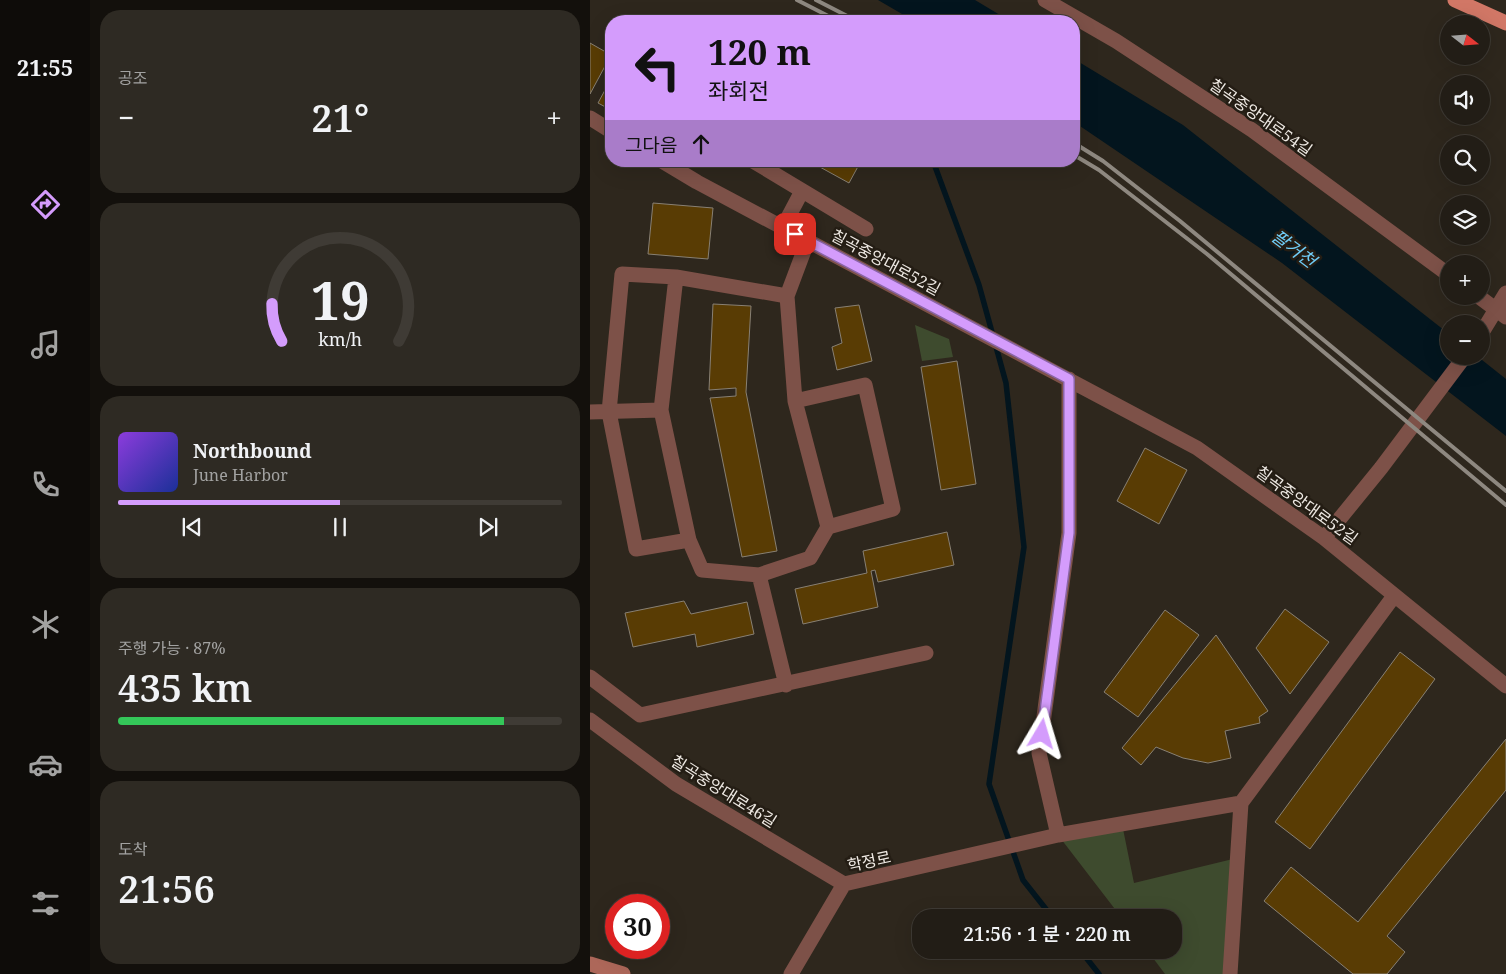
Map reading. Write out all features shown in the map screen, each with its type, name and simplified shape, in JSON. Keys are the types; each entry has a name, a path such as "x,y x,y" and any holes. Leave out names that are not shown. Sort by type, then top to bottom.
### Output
{"main road":[{"path":"1456,0 1506,23"},
{"path":"590,964 623,974"}],"street":[{"name":"칠곡중앙대로54길","path":"1046,0 1072,15"},
{"name":"칠곡중앙대로54길","path":"1080,20 1116,41 1252,130 1440,267"},
{"path":"590,118 605,127"},
{"name":"칠곡중앙대로52길","path":"673,167 1198,448 1324,538 1506,686"},
{"path":"763,167 866,229"},
{"path":"782,227 802,191"},
{"path":"808,240 787,296 794,401 828,527"},
{"path":"689,540 636,549 609,412 622,274 676,277 787,296"},
{"path":"676,277 661,410 689,540 702,570 759,575 810,558 828,527 893,509 865,385 794,401"},
{"path":"1490,325 1502,314 1506,294"},
{"path":"1490,305 1502,314"},
{"path":"1324,538 1381,468 1458,365"},
{"path":"1058,836 1039,753 1069,533 1069,379"},
{"path":"590,412 661,410"},
{"path":"759,575 786,685"},
{"path":"1230,974 1241,803 1394,596"},
{"path":"590,677 640,714 786,685 926,653"},
{"name":"칠곡중앙대로46길","path":"590,720 676,784 844,884"},
{"name":"학정로","path":"791,974 844,884 940,863 974,853 1241,803"}],"green space":[{"path":"915,325 949,339 953,357 922,361"},
{"path":"1122,824 1134,883 1237,858 1230,974 1165,974 1154,959 1182,959 1182,909 1115,909 1058,835"}],"water":[{"path":"878,0 975,0 1000,15 904,15"},
{"name":"팔거천","path":"1080,63 1183,125 1440,327 1440,365 1488,365 1506,379 1506,436 1282,263 1080,126"}],"building":[{"path":"590,43 605,52 605,66 590,94"},
{"path":"605,90 605,107 598,103"},
{"path":"820,167 858,167 849,183"},
{"path":"653,203 713,208 708,259 648,254"},
{"path":"713,304 751,306 746,392 777,551 742,557 710,398 736,396 736,388 709,390"},
{"path":"859,305 872,361 837,370 832,347 842,343 835,308"},
{"path":"957,361 976,484 941,490 921,367"},
{"path":"1145,448 1187,470 1159,524 1117,501"},
{"path":"947,532 954,565 878,582 875,570 871,571 878,607 803,624 795,589 867,573 863,551"},
{"path":"684,601 691,614 747,602 754,634 697,647 695,634 633,647 625,613"},
{"path":"1285,609 1329,642 1290,694 1256,648"},
{"path":"1165,610 1199,635 1138,717 1104,692"},
{"path":"1216,635 1268,711 1259,717 1260,723 1225,731 1231,758 1208,763 1183,758 1156,747 1141,765 1122,748"},
{"path":"1400,652 1435,679 1310,849 1275,822"},
{"path":"1506,739 1506,790 1387,936 1405,952 1387,974 1353,974 1264,901 1291,867 1358,922"}],"waterway":[{"path":"935,167 979,285 1006,383 1024,547 989,784 1023,880 1046,909"},
{"path":"1087,959 1099,974"}],"railway":[{"path":"797,0 826,15"},
{"path":"816,0 845,15"},
{"path":"1080,147 1103,161 1180,221 1506,491"},
{"path":"1080,159 1099,170 1207,254 1506,505"}],"route":[{"path":"795,234 1069,379 1069,533 1042,734"}]}
